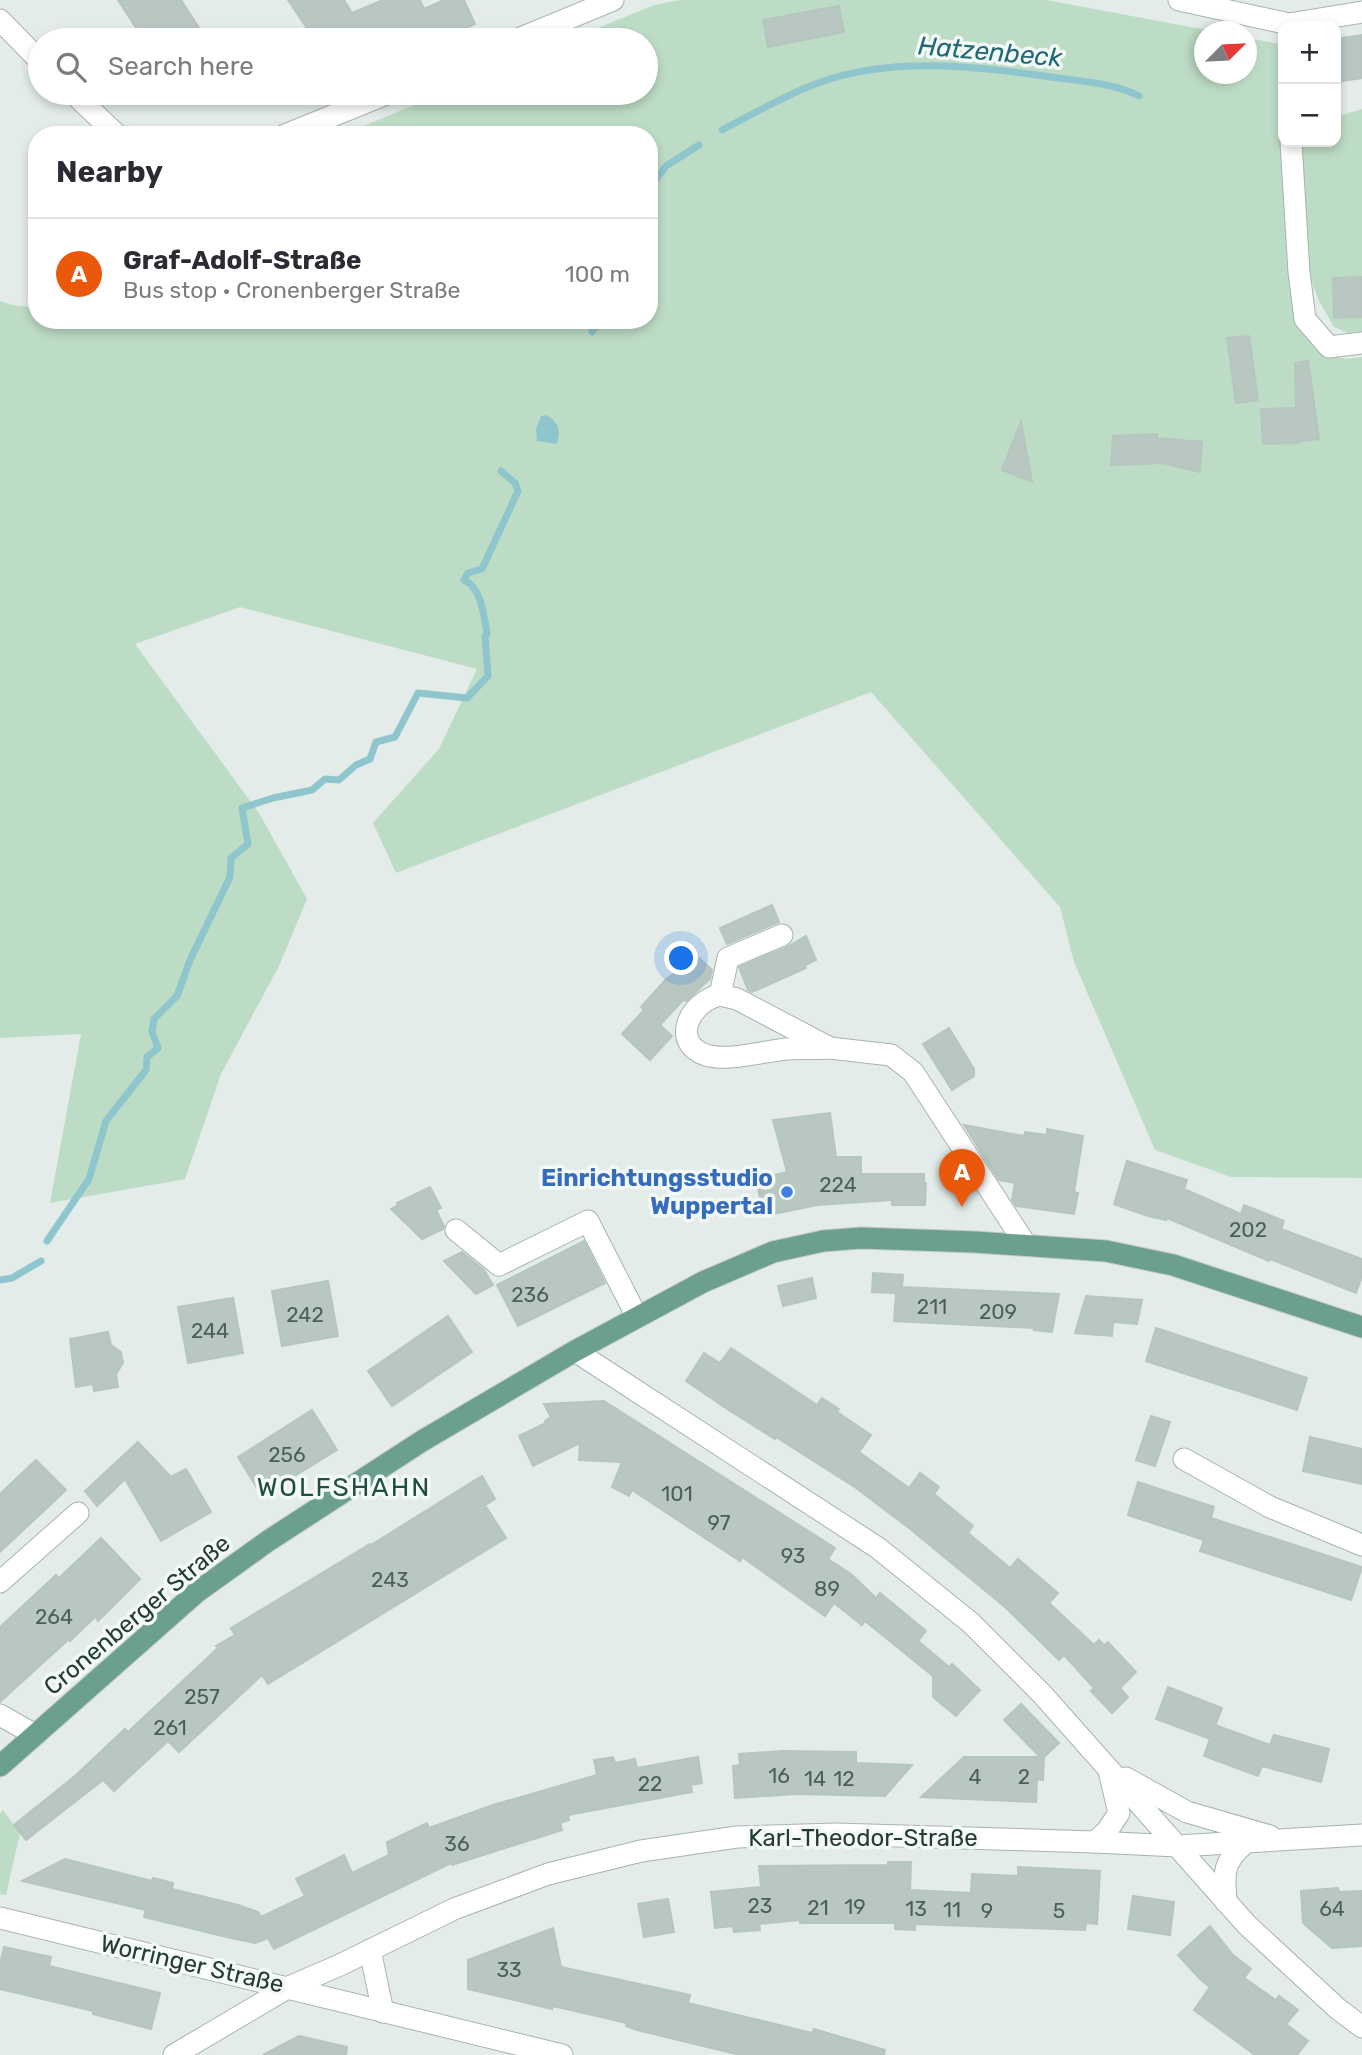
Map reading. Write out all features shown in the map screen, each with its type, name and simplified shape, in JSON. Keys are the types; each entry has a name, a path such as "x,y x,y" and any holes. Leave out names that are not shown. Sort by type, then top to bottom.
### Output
{"main road":[{"name":"Cronenberger Straße","path":"0,1766 197,1592 268,1541 422,1441 575,1351 702,1282 773,1252 823,1241 861,1238 1106,1251 1173,1265 1362,1327"}],"street":[{"path":"545,28 613,0"},
{"path":"1180,0 1278,22"},
{"path":"1311,21 1362,12"},
{"path":"0,20 28,49"},
{"path":"86,105 108,126"},
{"path":"307,126 359,105"},
{"path":"1291,147 1299,272 1305,319 1329,347 1362,344"},
{"path":"720,995 728,958 782,934"},
{"path":"830,1048 737,999 720,995 708,997 697,1005 689,1017 686,1030 692,1045 703,1054 717,1057 788,1049 830,1048 891,1055 913,1072 1026,1245"},
{"path":"456,1230 499,1265 588,1221 636,1317"},
{"path":"575,1351 878,1548 971,1623 1042,1694 1247,1925 1328,2000 1362,2026"},
{"path":"1184,1459 1270,1507 1362,1545"},
{"path":"0,1582 78,1513"},
{"path":"0,1715 35,1735"},
{"path":"1109,1769 1187,1812 1287,1840"},
{"path":"1095,1842 1107,1831 1119,1813 1109,1769"},
{"name":"Karl-Theodor-Straße","path":"173,2055 289,1987 454,1909 548,1874 655,1849 737,1838 836,1834 1178,1846 1362,1835"},
{"path":"1226,1902 1224,1878 1230,1856 1244,1843"},
{"name":"Worringer Straße","path":"0,1918 562,2055"},
{"path":"370,1950 383,2012"}],"green space":[{"path":"680,0 1046,0 1194,28 1194,84 1257,84 1257,40 1278,44 1278,147 1284,147 1286,184 1322,354 1347,359 1362,357 1362,1178 1231,1177 1155,1150 1074,962 1060,907 871,692 396,873 373,823 439,749 477,669 240,607 135,644 259,813 307,899 279,966 221,1074 185,1179 50,1203 81,1034 0,1038 0,301 28,307 28,329 658,329 658,126 364,126 414,105 658,105 658,28 598,28 654,5"},
{"path":"1362,109 1362,333 1351,334 1334,327 1319,301 1307,269 1300,147 1341,147 1341,115"},
{"path":"3,1810 20,1833 6,1895 0,1894 0,1814"}],"water":[{"path":"546,415 558,427 557,444 537,441 536,429 541,416"}],"building":[{"path":"118,0 181,0 199,28 136,28"},
{"path":"288,0 344,0 352,13 383,0 420,0 424,9 444,0 464,0 475,24 466,28 307,28"},
{"path":"839,6 844,32 768,47 763,20"},
{"path":"1362,35 1362,78 1341,81 1341,38"},
{"path":"1362,277 1362,317 1334,318 1333,278"},
{"path":"1249,336 1258,400 1236,403 1227,338"},
{"path":"1308,361 1319,439 1298,443 1263,444 1261,409 1296,408 1295,363"},
{"path":"1021,422 1032,482 1002,470"},
{"path":"1157,434 1157,438 1202,442 1200,472 1163,463 1111,465 1113,436"},
{"path":"772,905 779,922 727,944 720,928"},
{"path":"806,936 816,960 805,965 806,968 752,992 748,990 739,967"},
{"path":"699,958 712,970 710,979 686,1001 684,999 660,1025 672,1036 650,1060 622,1034 644,1010 641,1007 666,979"},
{"path":"949,1028 974,1069 974,1076 952,1090 923,1044"},
{"path":"830,1113 836,1157 861,1157 861,1174 924,1174 925,1205 892,1205 892,1200 817,1205 764,1216 756,1179 787,1172 773,1120"},
{"path":"964,1125 1024,1136 1025,1132 1047,1135 1047,1129 1083,1136 1074,1192 1078,1193 1074,1214 1016,1206 1012,1200 1015,1183 999,1180"},
{"path":"1127,1161 1187,1180 1184,1189 1241,1214 1244,1205 1284,1221 1281,1229 1362,1259 1362,1276 1356,1293 1270,1259 1269,1261 1167,1218 1148,1216 1114,1204"},
{"path":"430,1187 441,1208 436,1210 444,1226 422,1239 391,1209 398,1205 397,1203"},
{"path":"584,1241 605,1283 518,1326 497,1285"},
{"path":"462,1252 484,1270 493,1285 476,1294 444,1261"},
{"path":"873,1273 903,1275 902,1287 1059,1294 1052,1332 1034,1328 894,1321 896,1293 872,1292"},
{"path":"812,1278 816,1298 783,1306 778,1286"},
{"path":"328,1281 338,1336 282,1346 272,1291"},
{"path":"1086,1296 1142,1300 1137,1324 1113,1322 1112,1336 1075,1333"},
{"path":"233,1298 243,1353 188,1363 178,1307"},
{"path":"448,1316 472,1352 392,1406 368,1371"},
{"path":"1156,1328 1307,1378 1297,1410 1146,1361"},
{"path":"108,1332 111,1345 121,1352 123,1363 116,1374 118,1387 94,1391 93,1384 76,1387 70,1339"},
{"path":"731,1348 817,1405 822,1398 839,1409 837,1412 871,1435 859,1452 909,1488 920,1473 939,1487 934,1494 973,1526 968,1533 1010,1568 1018,1559 1058,1593 1049,1603 1094,1645 1099,1640 1104,1645 1108,1642 1136,1672 1120,1688 1128,1697 1112,1713 1091,1691 1094,1688 1064,1655 1059,1660 1005,1607 909,1528 856,1488 686,1381 704,1353 720,1363"},
{"path":"604,1401 835,1548 828,1559 851,1574 876,1598 880,1593 926,1631 918,1641 949,1667 952,1664 980,1690 956,1716 933,1697 933,1676 865,1621 862,1625 834,1603 825,1616 742,1557 740,1561 632,1490 629,1496 612,1487 622,1462 579,1460 580,1443 533,1466 519,1436 546,1423 551,1417 544,1404"},
{"path":"312,1410 337,1450 262,1496 238,1457"},
{"path":"1151,1416 1170,1422 1155,1466 1136,1460"},
{"path":"1310,1437 1362,1449 1362,1484 1303,1471"},
{"path":"138,1442 171,1477 186,1469 211,1512 161,1541 125,1479 97,1506 85,1491"},
{"path":"36,1460 66,1490 0,1552 0,1494"},
{"path":"482,1476 495,1499 485,1505 506,1538 268,1684 262,1675 179,1752 168,1741 114,1791 103,1780 26,1840 14,1825 75,1776 125,1729 128,1732 218,1648 216,1646 235,1635 231,1628"},
{"path":"1138,1482 1214,1507 1211,1518 1362,1567 1351,1600 1200,1551 1204,1540 1128,1515"},
{"path":"101,1538 140,1579 98,1621 95,1617 0,1702 0,1627 56,1575 59,1578"},
{"path":"1168,1687 1222,1708 1210,1739 1156,1719"},
{"path":"1021,1704 1059,1743 1044,1757 1043,1780 1037,1779 1036,1802 921,1797 964,1757 1040,1757 1004,1720"},
{"path":"1215,1725 1270,1745 1274,1735 1329,1749 1321,1782 1262,1766 1258,1776 1204,1756"},
{"path":"783,1751 856,1752 856,1763 912,1765 885,1796 796,1794 735,1798 733,1766 740,1765 739,1754"},
{"path":"613,1757 615,1763 635,1759 637,1768 698,1757 702,1783 691,1785 692,1792 568,1815 569,1820 560,1823 562,1830 452,1865 451,1863 274,1949 268,1938 255,1943 231,1938 144,1917 146,1910 22,1881 65,1859 152,1881 153,1878 173,1883 172,1889 238,1905 258,1912 261,1917 305,1896 296,1879 344,1855 352,1873 389,1855 387,1842 427,1823 429,1828 493,1805 597,1775 594,1760"},
{"path":"888,1862 911,1862 910,1890 971,1893 972,1874 1018,1876 1018,1867 1100,1871 1097,1924 1086,1923 1085,1930 915,1924 915,1930 895,1929 895,1923 800,1923 800,1920 759,1924 760,1930 734,1932 733,1926 715,1928 711,1892 761,1887 759,1866 888,1865"},
{"path":"1338,1888 1339,1892 1362,1891 1362,1946 1332,1948 1303,1923 1301,1891"},
{"path":"1133,1896 1174,1902 1170,1935 1128,1929"},
{"path":"668,1899 674,1932 644,1937 638,1904"},
{"path":"1210,1926 1233,1955 1251,1969 1244,1978 1276,2000 1279,1996 1298,2010 1286,2024 1308,2041 1297,2055 1255,2055 1194,2010 1210,1987 1178,1955"},
{"path":"553,1928 561,1967 690,1995 688,2003 812,2033 814,2029 885,2050 884,2055 740,2055 637,2030 626,2026 627,2023 468,1989 468,1960"},
{"path":"4,1947 51,1957 49,1966 160,1993 151,2029 93,2014 93,2011 0,1989 0,1965"},
{"path":"299,2036 347,2047 346,2055 263,2055"}],"waterway":[{"name":"Hatzenbeck","path":"722,130 818,83 875,69 904,66 964,67 1085,81 1108,85 1139,96"},
{"name":"Hatzenbeck","path":"658,177 666,166 699,145"},
{"name":"Hatzenbeck","path":"47,1241 89,1179 106,1121 146,1070 147,1057 158,1048 152,1032 154,1019 177,996 190,960 230,877 231,858 248,844 242,808 312,790 325,779 339,780 356,765 370,759 376,742 395,737 418,693 467,698 488,676 487,634 483,612 475,589 464,580 468,573 482,569 518,491 515,483 501,471"},
{"name":"Hatzenbeck","path":"0,1280 12,1278 41,1261"}],"place":[{"name":"Einrichtungsstudio Wuppertal","path":"787,1192"},
{"name":"Graf-Adolf-Straße","path":"962,1207"}],"district":[{"name":"WOLFSHAHN","path":"344,1487"}]}
